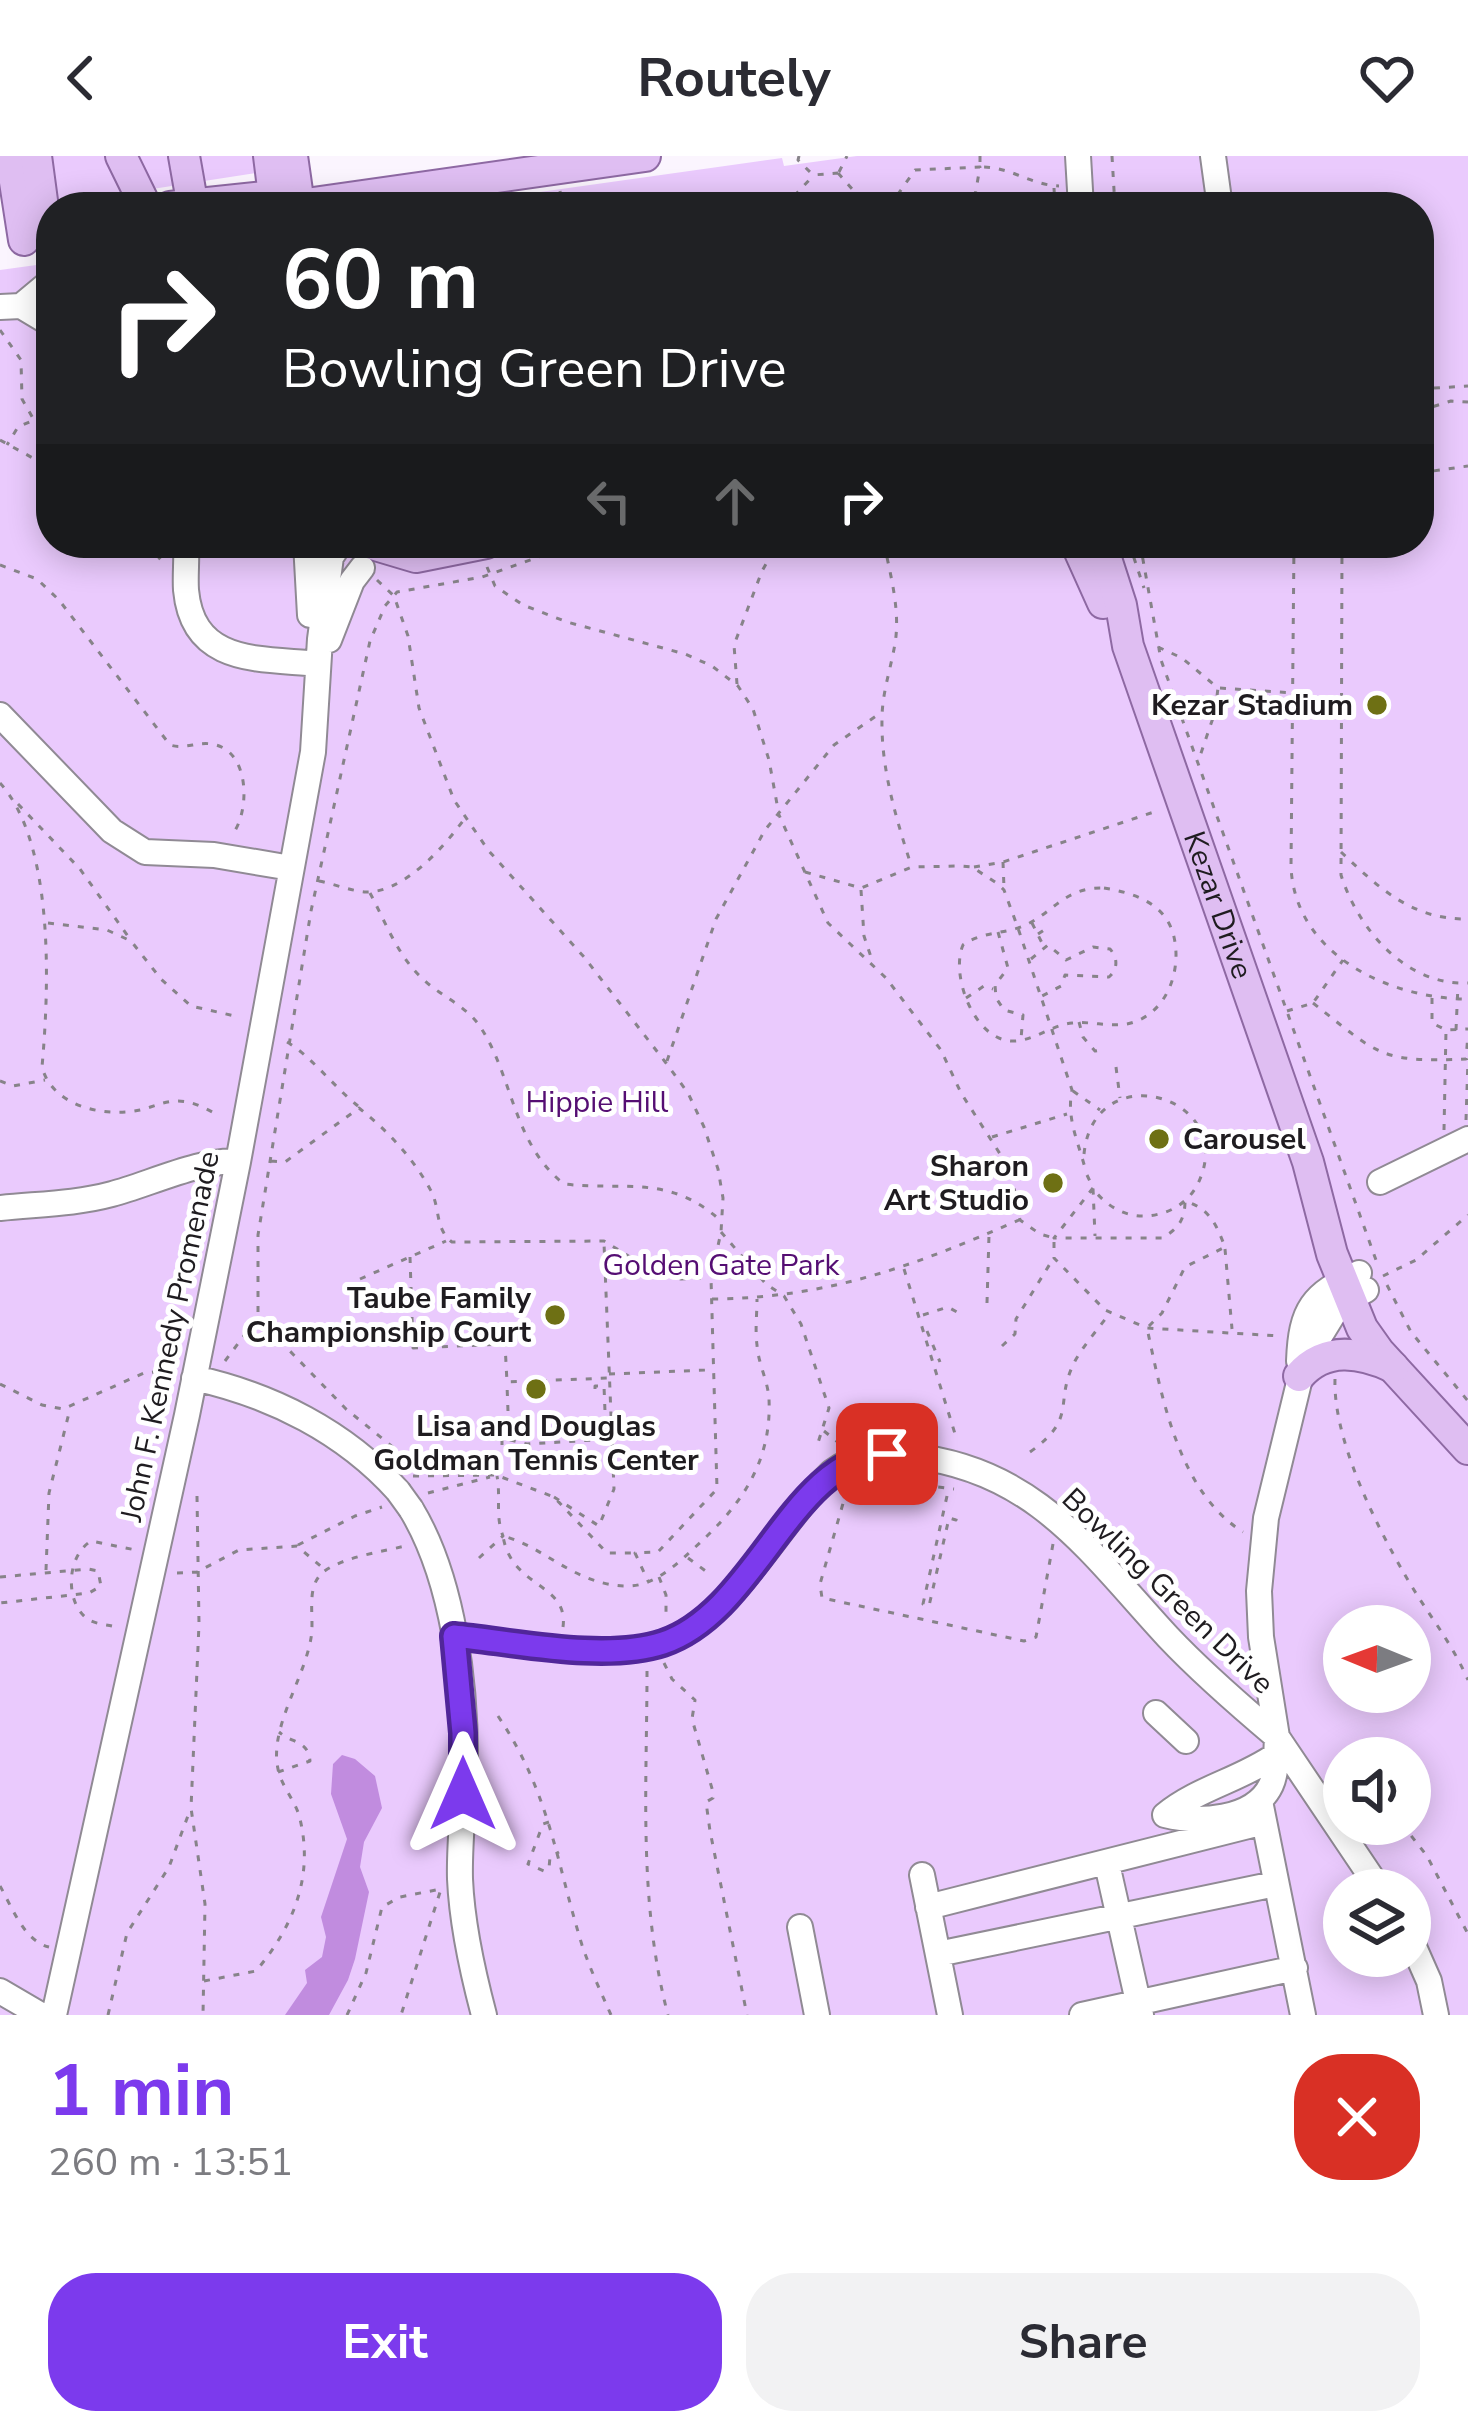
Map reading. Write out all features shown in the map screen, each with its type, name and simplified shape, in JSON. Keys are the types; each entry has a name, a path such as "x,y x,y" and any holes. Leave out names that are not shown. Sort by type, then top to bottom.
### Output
{"main road":[{"path":"11,156 31,240"},
{"path":"31,240 36,156"},
{"path":"121,156 139,192"},
{"path":"184,156 185,192"},
{"path":"269,156 285,192"},
{"path":"290,192 292,156"},
{"path":"406,192 558,179 646,156"},
{"path":"367,562 406,558"},
{"name":"Kezar Drive","path":"1085,558 1105,609 1142,646"},
{"name":"Kezar Drive","path":"1106,558 1121,605 1142,646 1308,1162 1333,1204 1359,1284 1398,1370 1468,1449"},
{"path":"1299,1376 1313,1362 1338,1354 1367,1358 1398,1370"}],"street":[{"path":"1078,156 1080,192"},
{"path":"1213,156 1218,192"},
{"path":"11,314 36,293"},
{"path":"187,558 189,607 204,638 214,647 236,655 319,664"},
{"name":"John F. Kennedy Promenade","path":"304,558 311,637 319,664"},
{"name":"John F. Kennedy Promenade","path":"54,2015 156,1552 183,1374 238,1162 313,752 325,597 333,558"},
{"name":"John F. Kennedy Promenade","path":"319,664 352,581 367,562"},
{"name":"John F. Kennedy Promenade","path":"302,619 303,637 319,664"},
{"path":"0,715 133,847 157,854 214,855 292,868"},
{"path":"1380,1182 1463,1141"},
{"path":"0,1208 79,1201 219,1160 238,1162"},
{"path":"1300,2014 1262,1811 1273,1783 1276,1746 1258,1591 1262,1543 1299,1376 1300,1338 1312,1303 1359,1284"},
{"path":"1299,1376 1330,1316 1359,1284"},
{"path":"183,1374 233,1389 330,1431 408,1492 443,1582 454,1636 465,1765 460,1856 463,1912 484,2015"},
{"name":"Bowling Green Drive","path":"454,1636 640,1649 678,1636 723,1602 832,1472 874,1454 920,1457 994,1480 1063,1523 1276,1746"},
{"path":"1156,1713 1186,1741"},
{"path":"1262,1811 1243,1810 1190,1821 1165,1815 1186,1797 1221,1787 1276,1746"},
{"path":"1276,1746 1365,1869"},
{"path":"928,1906 1107,1864 1262,1811"},
{"path":"1107,1864 1139,2009"},
{"path":"922,1875 950,2015"},
{"path":"938,1954 1275,1884"},
{"path":"800,1928 817,2015"},
{"path":"1082,2015 1139,2009 1294,1968"},
{"path":"1428,1977 1436,2015"},
{"path":"0,1991 41,2015"}],"path":[{"path":"799,156 813,175"},
{"path":"838,173 847,156"},
{"path":"976,192 980,156"},
{"path":"1112,156 1113,192"},
{"path":"900,192 915,170 1003,167 1055,186 1055,192"},
{"path":"798,192 813,175 838,173"},
{"path":"838,173 855,192"},
{"path":"7,445 18,427 34,420 22,399 21,360 1,332 11,314"},
{"path":"1434,388 1466,386 1466,401 1434,408"},
{"path":"0,440 36,460"},
{"path":"1434,471 1468,466"},
{"path":"487,558 496,586 523,605 567,622 686,654 738,686 753,709 779,815 828,923 922,1023 1011,1171 1020,1220 1054,1238 1162,1238 1176,1230 1185,1214 1185,1201"},
{"path":"224,1363 258,1318 258,1235 287,1042 370,641 394,596 489,575 536,558"},
{"path":"738,686 734,645 769,558"},
{"path":"887,558 896,634 881,712 888,784 911,867"},
{"path":"1134,558 1147,595"},
{"path":"1142,558 1147,595 1142,646 1197,762 1351,1198 1359,1284 1411,1332 1468,1401"},
{"path":"1294,558 1292,881 1304,917 1343,960 1389,986 1432,998 1468,999"},
{"path":"1342,558 1341,875 1378,941 1418,972 1468,983"},
{"path":"367,562 394,596 408,636 419,707 454,800 488,850 584,957 667,1063 688,1093 718,1169 722,1221 712,1278 717,1489 658,1552 607,1553 554,1497"},
{"path":"0,565 37,579 59,600 170,745 182,748 198,743 227,750 238,766 244,789 244,818 214,855"},
{"path":"1142,646 1182,658 1218,688 1293,693"},
{"path":"1197,762 1215,712 1218,688"},
{"path":"667,1063 716,919 738,874 834,746 881,712"},
{"path":"0,783 26,819 44,923 49,964 45,1080 61,1096 101,1112 139,1111 183,1101 214,1113"},
{"path":"12,798 80,869 161,979 191,1006 235,1016"},
{"path":"803,871 861,888 911,867 1003,862 1157,811"},
{"path":"317,880 370,892 422,868 446,846 466,817"},
{"path":"1340,850 1405,906 1433,916 1468,919"},
{"path":"1003,862 1004,890 1072,1090 1067,1114 1093,1188 1095,1238"},
{"path":"972,867 1004,890"},
{"path":"1098,887 1128,893 1152,903 1169,923 1175,942 1170,988 1159,1006 1130,1023 1079,1022 1021,1040 1002,1040 966,998 959,973 960,952 969,940 1018,928 1065,896 1098,887"},
{"path":"861,888 864,936 874,967"},
{"path":"370,892 406,963 481,1028 523,1128 551,1174 564,1184 668,1189 696,1201 722,1221"},
{"path":"1031,922 1045,947"},
{"path":"44,923 106,930 131,940"},
{"path":"1037,935 1050,926"},
{"path":"994,989 1008,968 998,932"},
{"path":"1029,960 1049,946 1066,960 1095,947 1113,953 1116,964 1106,979 1064,976 1061,986 1042,996"},
{"path":"1285,1012 1313,1003 1343,960"},
{"path":"1456,1030 1458,983"},
{"path":"966,998 984,986 994,989"},
{"path":"994,989 1002,1009 1024,1017 1021,1040"},
{"path":"1432,998 1432,1023 1468,1032 1463,1141 1444,1135 1446,1030"},
{"path":"1313,1003 1370,1049 1400,1060 1467,1059"},
{"path":"1079,1022 1089,1045 1101,1050"},
{"path":"287,1042 329,1084 379,1123 420,1172 434,1196 440,1230 448,1240"},
{"path":"1116,1067 1120,1099"},
{"path":"0,1081 13,1086 45,1080"},
{"path":"1072,1090 1102,1112"},
{"path":"1086,1172 1086,1139 1102,1112 1120,1099 1136,1095 1175,1103 1193,1119 1203,1139 1205,1159 1199,1181 1185,1201 1163,1213 1139,1216 1116,1210 1093,1188"},
{"path":"269,1161 285,1162 359,1108"},
{"path":"990,1138 1067,1114"},
{"path":"1001,1346 1015,1334 1016,1319 1054,1258 1054,1238 1093,1188"},
{"path":"1185,1201 1214,1219 1225,1247 1232,1333"},
{"path":"1359,1284 1416,1260 1468,1215"},
{"path":"712,1300 784,1296 904,1269 1020,1220"},
{"path":"721,1232 766,1284 784,1296 802,1324 829,1408 816,1449"},
{"path":"987,1303 989,1233"},
{"path":"361,1279 448,1240 471,1244 604,1241 656,1273 681,1279 712,1278"},
{"path":"604,1241 609,1439"},
{"path":"1147,1328 1162,1313 1185,1267 1225,1247"},
{"path":"410,1257 413,1348 506,1344 509,1438 502,1442"},
{"path":"1054,1258 1110,1312 1147,1328 1300,1338"},
{"path":"904,1269 956,1437"},
{"path":"502,1536 521,1540 583,1577 631,1586 659,1577 723,1522 749,1488 764,1443 769,1399 757,1347 757,1299"},
{"path":"921,1316 948,1307 957,1312"},
{"path":"1030,1452 1061,1423 1073,1365 1110,1312"},
{"path":"258,1318 346,1409 394,1448 408,1492"},
{"path":"1147,1328 1163,1402 1204,1494 1237,1528 1262,1543"},
{"path":"926,1332 930,1331 940,1362"},
{"path":"1338,1354 1337,1412 1366,1492 1406,1577 1434,1616 1468,1680"},
{"path":"507,1382 708,1370"},
{"path":"0,1384 43,1405 70,1408 127,1379 183,1374"},
{"path":"586,1379 587,1387"},
{"path":"556,1380 556,1391"},
{"path":"525,1381 525,1389"},
{"path":"177,1574 196,1572 239,1550 297,1546 408,1492 496,1475 554,1497 598,1526 614,1489 604,1386 595,1389"},
{"path":"46,1572 49,1493 70,1408"},
{"path":"823,1430 845,1448"},
{"path":"491,1438 502,1442 560,1440 571,1446 609,1439"},
{"path":"501,1468 496,1475 496,1519 510,1563 553,1594 565,1616 561,1646"},
{"path":"408,1492 496,1475"},
{"path":"896,1486 898,1482 954,1489"},
{"path":"849,1484 820,1584 822,1598 1024,1641 1036,1637 1053,1544"},
{"path":"196,1496 197,1692 191,1808 205,1904 203,2015"},
{"path":"927,1605 923,1604 947,1496"},
{"path":"920,1619 949,1518 956,1520 957,1516"},
{"path":"479,1558 502,1536"},
{"path":"204,1981 256,1971 278,1944 304,1883 299,1816 278,1772 278,1731 311,1642 314,1583 325,1570 428,1539"},
{"path":"112,1626 87,1619 79,1610 70,1582 78,1553 91,1541 156,1552"},
{"path":"297,1546 325,1570"},
{"path":"635,1553 648,1581"},
{"path":"686,1556 710,1575"},
{"path":"0,1577 74,1569 98,1571 102,1580 94,1591 77,1595 0,1603"},
{"path":"659,1577 666,1614"},
{"path":"663,1661 672,1679 695,1700 692,1719 713,1792 706,1802 710,1832 747,2015"},
{"path":"646,1671 645,1849 650,1929 668,2015"},
{"path":"498,1717 525,1760 550,1821 584,1949 611,2015"},
{"path":"278,1731 303,1744 310,1761 278,1772"},
{"path":"108,2015 127,1933 169,1867 191,1808"},
{"path":"550,1821 543,1825 528,1864 544,1871 550,1857 559,1852"},
{"path":"1418,1845 1468,1934"},
{"path":"0,1886 34,1940 69,1950"},
{"path":"347,2015 366,1973 382,1907 400,1897 441,1889 401,2015"}],"green space":[{"path":"25,156 280,156 282,169 133,192 48,192"},
{"name":"Golden Gate Park","path":"857,156 1468,156 1468,2015 0,2015 0,270 36,265 36,558 1434,558 1434,192 541,192 782,158 784,166"}],"shaded area":[{"path":"342,1755 355,1759 375,1776 382,1808 364,1842 360,1867 369,1892 355,1959 329,2015 285,2015 307,1983 305,1970 322,1957 326,1937 321,1917 347,1839 331,1794 333,1764"}],"place":[{"name":"Kezar Stadium","path":"1377,705"},
{"name":"Carousel","path":"1159,1139"},
{"name":"Sharon Art Studio","path":"1053,1183"},
{"name":"Taube Family Championship Court","path":"555,1315"},
{"name":"Lisa and Douglas Goldman Tennis Center","path":"536,1389"}],"route":[{"path":"463,1794 465,1765 454,1636 607,1650 666,1642 723,1602 832,1472 862,1457 887,1454"}],"park label":[{"name":"Hippie Hill","path":"597,1102"}]}
